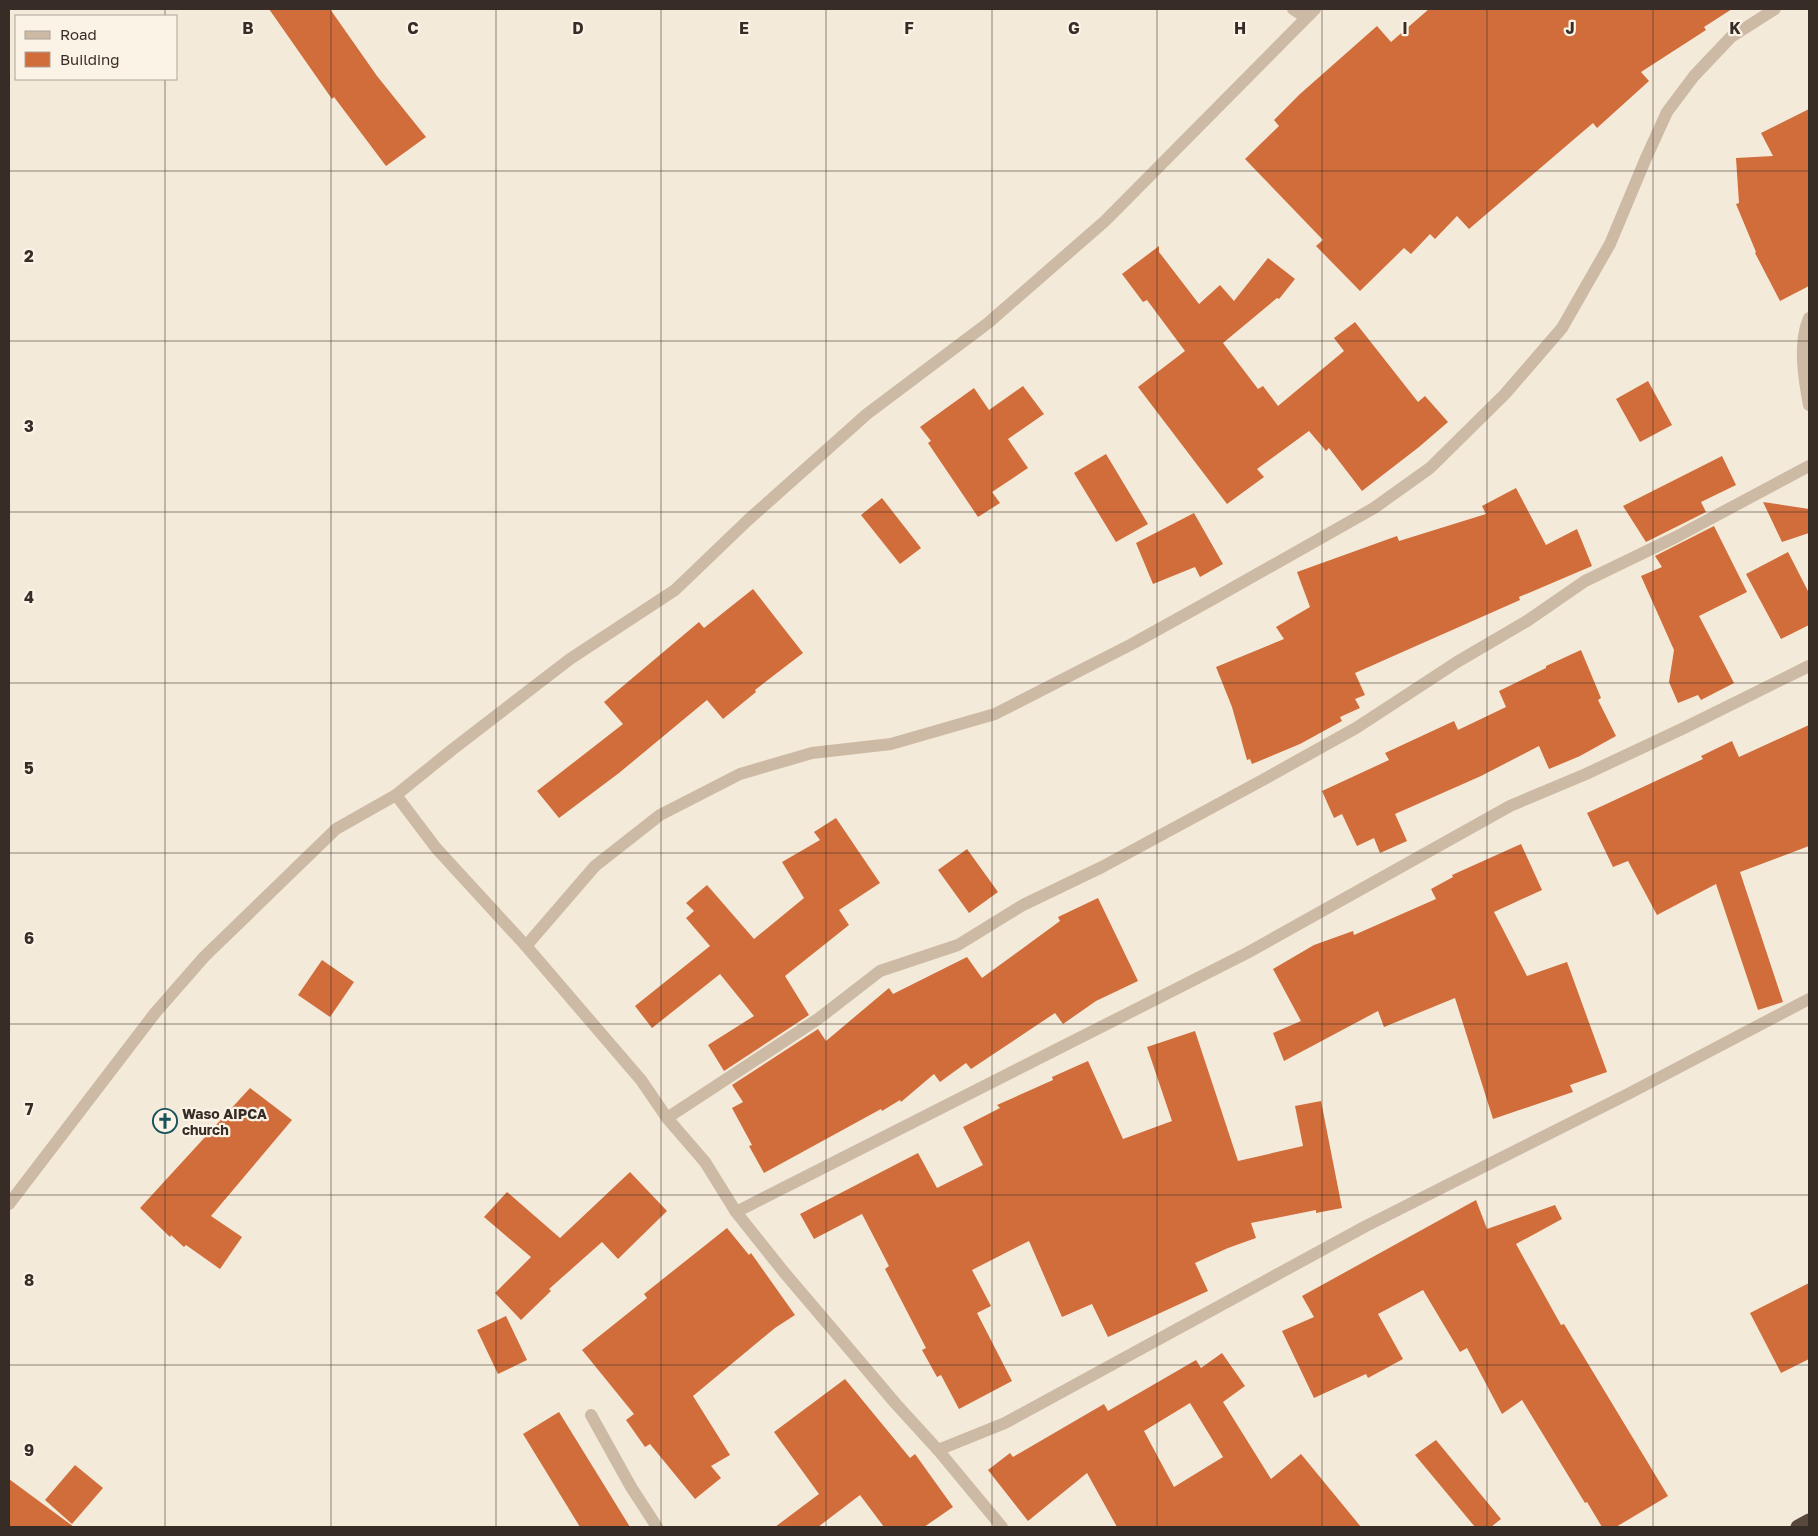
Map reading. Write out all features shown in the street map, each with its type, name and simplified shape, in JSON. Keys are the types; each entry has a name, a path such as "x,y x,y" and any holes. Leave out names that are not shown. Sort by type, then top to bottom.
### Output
{"highway":[{"path":"1798,1527 1809,1521"}],"street":[{"path":"1293,9 1310,13"},
{"path":"526,946 596,866 660,815 740,774 812,753 891,744 995,714 1132,644 1374,508 1430,468 1505,394 1562,328 1610,244 1667,112 1694,76 1731,37 1775,9"},
{"path":"9,1204 155,1013 204,957 336,829 396,795 570,660 675,590 748,520 867,414 988,323 1105,220 1310,13"},
{"path":"1809,318 1806,325 1803,361 1809,405"},
{"path":"667,1118 818,1019 880,971 958,945 1024,905 1102,867 1259,782 1356,728 1457,662 1527,621 1585,581 1676,537 1809,466"},
{"path":"736,1212 1246,953 1510,806 1586,774 1809,666"},
{"path":"396,795 436,848 526,946 641,1080 667,1118 705,1162 736,1212 788,1278 938,1450 1002,1527"},
{"path":"938,1450 1005,1423 1366,1226 1809,1000"},
{"path":"591,1415 631,1486 657,1527"}],"building":[{"path":"269,9 330,9 377,76 426,137 386,166 334,97 332,99"},
{"path":"1429,9 1732,9 1704,27 1706,30 1641,72 1649,81 1597,128 1593,123 1469,229 1457,216 1435,239 1430,234 1411,254 1404,248 1360,291 1316,246 1323,240 1245,159 1279,126 1274,120 1300,94 1377,26 1391,42"},
{"path":"1809,109 1809,286 1780,301 1755,253 1736,204 1739,203 1736,158 1773,156 1761,133"},
{"path":"1159,246 1159,252 1199,304 1220,285 1234,301 1268,258 1295,279 1279,299 1277,298 1223,343 1258,389 1263,386 1278,406 1344,351 1334,338 1355,322 1418,402 1425,396 1448,422 1362,491 1329,448 1326,451 1309,431 1257,469 1264,477 1227,504 1138,387 1185,351 1147,300 1143,302 1122,274"},
{"path":"1648,381 1672,425 1640,442 1616,399"},
{"path":"1023,386 1044,414 1008,439 1028,468 992,492 1000,503 978,517 928,443 931,441 920,427 974,388 989,410"},
{"path":"1106,454 1148,524 1116,542 1074,473"},
{"path":"1722,456 1736,485 1701,502 1706,512 1646,542 1623,506"},
{"path":"1516,488 1546,545 1577,529 1592,566 1519,597 1520,600 1355,673 1365,695 1355,699 1360,708 1340,717 1342,721 1300,744 1252,764 1250,759 1247,760 1232,707 1216,667 1284,639 1276,627 1310,607 1297,572 1397,536 1399,541 1486,514 1482,506"},
{"path":"882,498 921,548 900,564 861,515"},
{"path":"1763,502 1809,509 1809,533 1782,542"},
{"path":"1194,513 1223,564 1200,577 1195,567 1153,584 1136,543"},
{"path":"1714,526 1747,592 1699,616 1734,683 1701,700 1698,695 1678,703 1669,682 1674,650 1641,576 1662,567 1655,556"},
{"path":"1788,552 1809,593 1809,625 1781,639 1746,574"},
{"path":"753,589 803,653 755,690 756,692 723,719 707,700 619,773 559,818 537,791 623,724 604,702 699,622 704,628"},
{"path":"1581,650 1601,698 1598,700 1616,736 1580,756 1549,769 1539,746 1481,776 1395,814 1407,841 1380,853 1374,838 1357,846 1342,814 1334,818 1322,791 1389,760 1385,753 1454,721 1458,730 1506,707 1499,691"},
{"path":"1809,725 1809,846 1740,872 1783,1002 1758,1010 1716,884 1657,915 1628,861 1613,867 1587,813 1703,759 1701,756 1732,741 1739,757"},
{"path":"836,818 880,883 839,910 849,925 785,976 809,1015 724,1071 708,1045 754,1016 720,974 652,1028 635,1006 710,946 686,918 694,911 686,903 707,885 754,939 804,898 782,862 820,840 814,832"},
{"path":"1521,844 1542,890 1494,912 1527,976 1567,962 1607,1072 1570,1085 1573,1092 1493,1119 1455,998 1384,1027 1378,1011 1284,1061 1273,1033 1301,1021 1273,969 1314,945 1353,931 1354,935 1436,899 1431,889 1453,877 1452,875"},
{"path":"967,849 998,892 969,913 938,870"},
{"path":"1098,898 1138,981 1096,1001 1063,1024 1055,1013 971,1069 966,1063 940,1082 934,1074 901,1102 900,1100 882,1111 881,1109 764,1173 749,1146 752,1145 732,1108 743,1102 732,1085 818,1029 826,1041 889,988 893,994 967,957 982,978 1060,921 1058,917"},
{"path":"322,960 354,982 330,1017 298,995"},
{"path":"1195,1031 1238,1161 1303,1146 1295,1106 1321,1101 1342,1208 1316,1213 1316,1210 1251,1223 1256,1238 1195,1263 1208,1291 1108,1337 1092,1304 1062,1317 1029,1241 972,1270 991,1306 977,1313 1012,1381 959,1409 941,1375 937,1377 922,1350 926,1348 885,1269 889,1266 862,1214 814,1239 800,1214 918,1153 937,1188 983,1165 963,1127 1000,1108 997,1105 1053,1080 1052,1077 1088,1061 1123,1139 1172,1121 1147,1047"},
{"path":"250,1088 292,1120 211,1216 242,1237 220,1269 186,1245 184,1247 171,1235 170,1237 140,1208"},
{"path":"630,1172 667,1211 618,1259 602,1242 549,1289 551,1291 521,1320 495,1293 531,1257 484,1217 507,1192 560,1238"},
{"path":"1476,1200 1487,1229 1555,1205 1562,1219 1516,1244 1561,1325 1564,1324 1668,1496 1616,1527 1602,1527 1587,1502 1585,1503 1522,1400 1502,1414 1467,1348 1460,1352 1423,1290 1378,1314 1403,1359 1368,1378 1366,1374 1314,1398 1282,1331 1314,1317 1302,1296"},
{"path":"727,1228 749,1255 751,1253 795,1315 775,1328 693,1396 730,1455 711,1466 721,1478 695,1499 650,1444 645,1447 626,1420 634,1414 582,1350 647,1298 644,1294"},
{"path":"1809,1283 1809,1359 1781,1373 1750,1313"},
{"path":"506,1316 527,1360 498,1374 477,1330"},
{"path":"1222,1353 1245,1386 1223,1402 1271,1479 1301,1454 1361,1527 1117,1527 1087,1473 1028,1521 988,1470 1010,1453 1013,1457 1104,1404 1108,1411 1196,1360 1201,1368","holes":["1190,1403 1223,1457 1174,1487 1144,1431"]},
{"path":"845,1379 910,1458 915,1454 953,1507 924,1527 884,1527 860,1495 818,1527 775,1527 819,1494 774,1432"},
{"path":"559,1412 630,1527 580,1527 523,1434"},
{"path":"1436,1440 1501,1519 1491,1527 1475,1527 1415,1455"},
{"path":"75,1465 103,1488 72,1524 45,1500"},
{"path":"9,1479 74,1527 9,1527"}],"place":[{"name":"Waso AIPCA church","path":"165,1121"}]}
